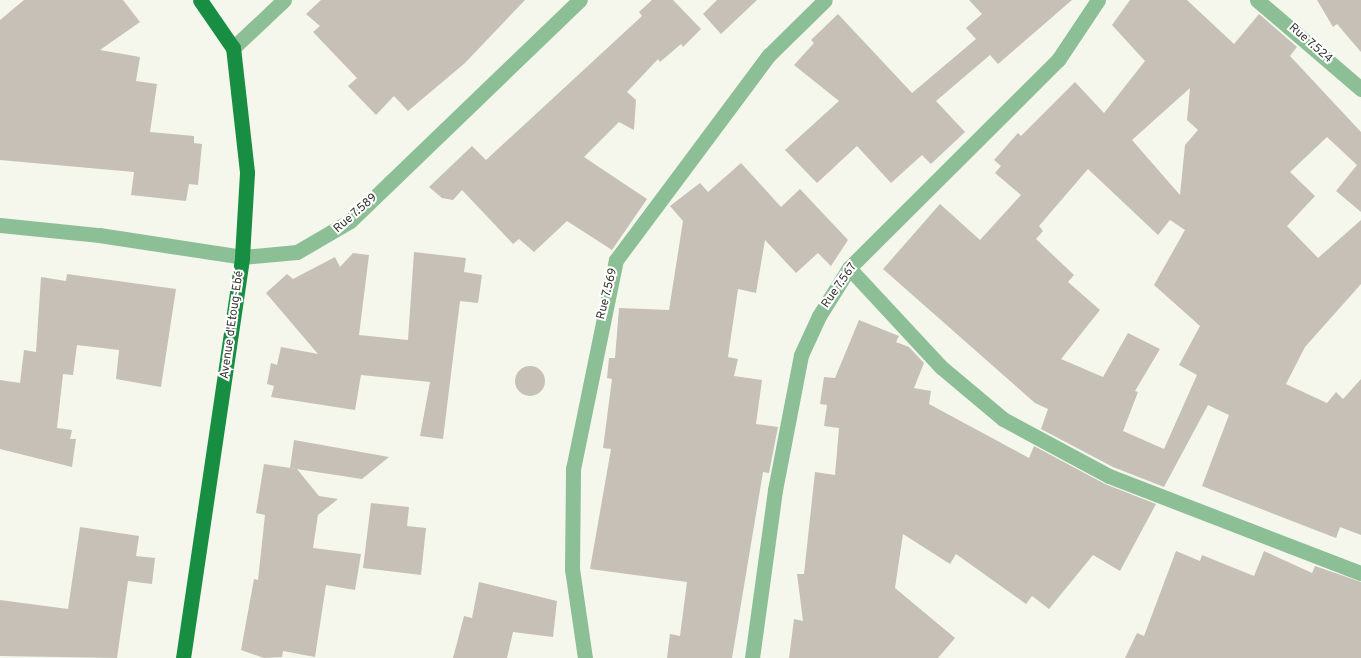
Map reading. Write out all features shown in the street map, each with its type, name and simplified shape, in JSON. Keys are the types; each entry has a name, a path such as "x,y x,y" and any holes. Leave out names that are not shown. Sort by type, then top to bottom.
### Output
{"main road":[{"name":"Avenue d'Etoug-Ebé","path":"183,658 242,257 247,172 233,48 200,0"}],"street":[{"path":"233,48 284,0"},
{"name":"Rue 7.589","path":"0,225 99,234 242,257 297,252 350,221 580,0"},
{"name":"Rue 7.569","path":"584,658 572,569 573,470 616,260 769,55 825,0"},
{"name":"Rue 7.567","path":"752,658 775,490 801,355 849,268 1058,60 1098,0"},
{"name":"Rue 7.524","path":"1258,0 1361,89"},
{"path":"849,268 941,367 1003,419 1109,476 1361,573"}],"building":[{"path":"24,0 123,0 140,22 100,50 140,57 136,81 157,84 150,132 194,136 194,143 202,144 198,185 189,184 186,201 131,195 134,172 0,160 0,20"},
{"path":"321,0 525,0 465,63 408,111 394,96 376,115 348,86 357,78 313,32 320,26 306,14"},
{"path":"652,0 673,0 701,29 683,47 681,44 660,62 658,59 627,92 636,100 634,130 619,122 584,157 647,199 612,250 567,221 534,252 519,239 513,244 462,190 453,200 442,198 429,187 472,146 486,160 642,16 639,12"},
{"path":"717,0 757,0 721,34 703,14"},
{"path":"969,0 1072,0 998,64 990,55 936,101 965,132 931,164 922,155 891,183 857,146 817,183 785,150 839,101 794,65 814,43 811,40 838,14 912,93 976,39 966,28 982,14"},
{"path":"1130,0 1187,0 1234,44 1259,14 1297,47 1290,56 1361,132 1361,212 1336,191 1357,165 1327,137 1290,172 1315,196 1287,226 1318,258 1361,220 1361,284 1305,347 1286,384 1327,403 1336,392 1343,399 1361,379 1361,535 1340,527 1336,538 1202,486 1229,415 1208,405 1164,487 1113,467 1041,429 1048,409 1035,403 883,269 940,204 980,240 1021,195 995,173 1001,166 994,160 1018,133 1021,136 1075,82 1104,113 1145,61 1112,25","holes":["1190,88 1187,120 1198,130 1185,145 1180,195 1132,140","1088,169 1158,235 1170,220 1185,230 1154,285 1200,326 1179,365 1197,375 1164,449 1123,431 1138,392 1135,391 1160,349 1128,333 1103,377 1061,359 1100,310 1068,282 1074,275 1036,239 1043,231 1039,226"]},
{"path":"1317,0 1361,0 1361,52 1337,24 1333,27"},
{"path":"741,163 781,207 800,189 848,240 831,266 818,253 796,273 765,240 756,293 738,289 728,357 738,359 734,376 762,380 756,424 778,427 769,473 763,472 732,658 667,658 670,634 680,636 687,582 590,569 611,449 603,448 612,379 607,378 609,358 615,358 619,308 669,310 683,221 670,206 700,183 708,192"},
{"path":"414,252 466,258 464,272 482,275 478,303 460,301 443,439 420,436 430,382 361,375 355,410 271,397 274,386 267,384 271,363 277,365 281,347 318,354 266,293 287,274 293,279 335,257 340,267 353,253 369,255 359,335 408,340"},
{"path":"67,274 176,289 161,387 116,379 119,350 77,345 73,375 63,374 57,428 72,430 70,439 76,439 72,467 0,449 0,380 20,383 24,350 36,352 41,277 66,281"},
{"path":"859,320 899,336 896,342 909,347 924,363 914,388 931,391 929,404 1029,458 1034,446 1105,484 1156,504 1120,571 1093,555 1049,609 1032,596 1026,604 956,554 950,564 903,534 895,588 955,638 938,658 789,658 794,619 803,621 797,574 804,574 815,472 835,475 839,428 824,426 827,405 820,404 824,377 835,378"},
{"path":"530,366 540,371 545,381 540,391 530,396 520,391 515,381 520,371"},
{"path":"294,440 389,457 362,479 290,468"},
{"path":"264,464 297,469 319,496 338,499 318,515 313,548 361,554 355,590 326,585 315,657 283,651 282,657 264,658 241,650 254,579 258,580 265,515 256,513"},
{"path":"371,503 409,507 407,526 426,528 421,575 363,568"},
{"path":"80,527 139,536 136,556 155,558 152,584 128,581 117,658 0,656 0,600 68,609"},
{"path":"1176,551 1200,561 1202,555 1254,576 1264,551 1312,573 1315,566 1361,582 1361,658 1125,658 1137,633 1144,636"},
{"path":"479,582 557,601 553,637 513,632 507,658 453,658 464,616 472,618"}]}
